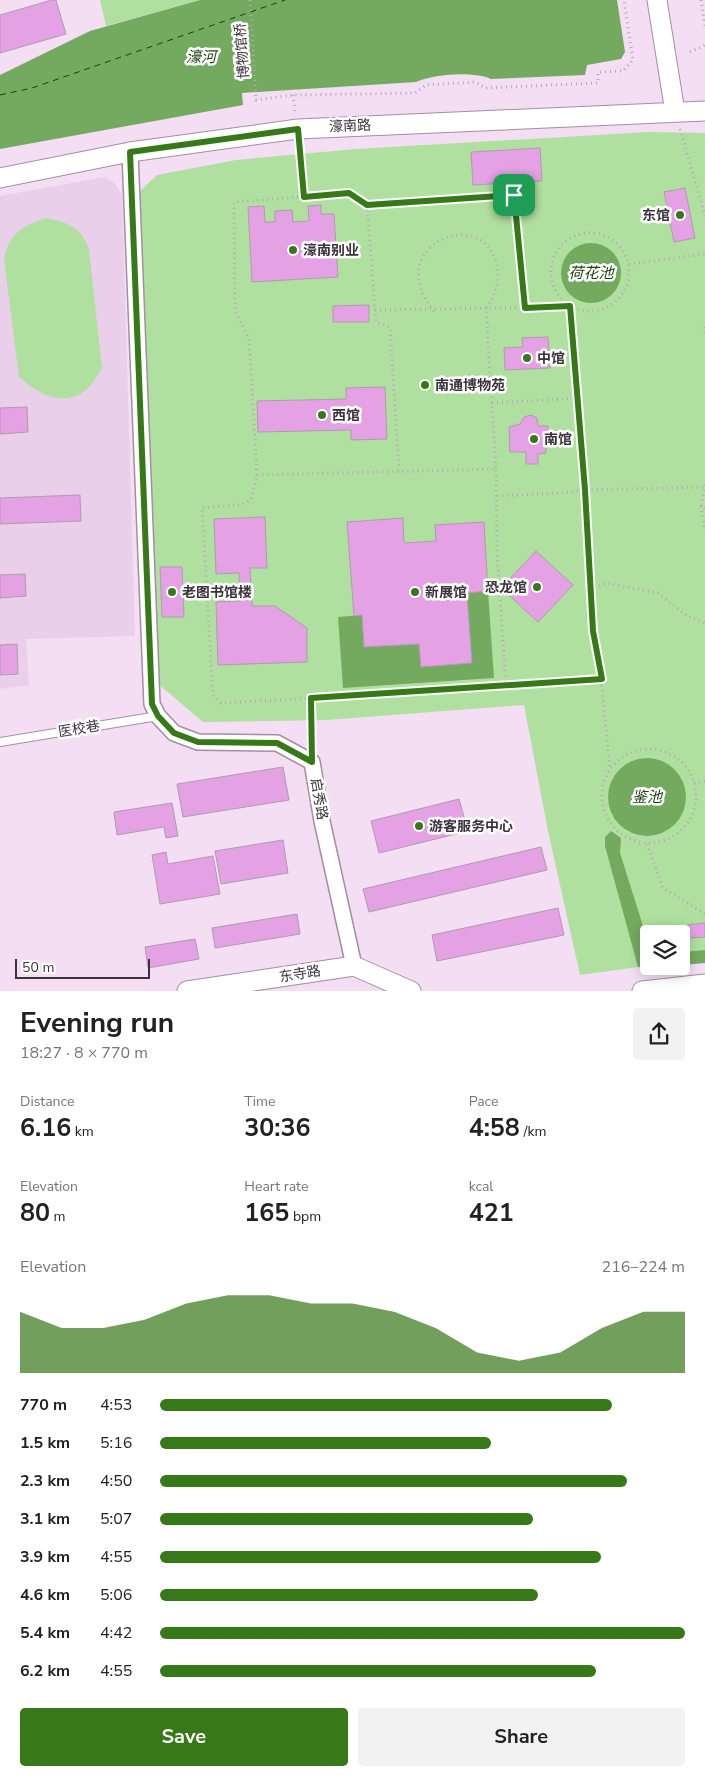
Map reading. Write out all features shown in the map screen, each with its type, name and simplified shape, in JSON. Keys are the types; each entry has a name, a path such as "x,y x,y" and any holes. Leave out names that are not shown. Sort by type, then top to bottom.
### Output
{"street":[{"path":"657,0 676,112"},
{"name":"濠南路","path":"0,178 130,152 298,129 705,111"},
{"name":"启秀路","path":"130,152 152,704 158,716 174,733 198,742 277,743 312,762 322,821 354,966"},
{"path":"354,966 411,991"},
{"name":"东寺路","path":"187,991 354,966"},
{"path":"642,991 705,984"}],"lane":[{"name":"医校巷","path":"0,742 158,716"}],"path":[{"name":"博物馆桥","path":"250,0 256,100 293,95 415,93 426,84 475,82 485,88 598,83 598,72 623,71 633,60 624,0"},
{"path":"701,0 705,26"},
{"path":"690,52 705,45"},
{"path":"676,112 705,216"},
{"path":"298,129 304,197"},
{"path":"525,308 514,195 367,205 349,193 234,202 235,311 249,338 257,475 251,500 240,505 202,508 213,694 221,703 602,679"},
{"path":"367,205 376,322 390,327 399,472"},
{"path":"375,310 434,311 570,306 583,311 596,312 608,308 619,300 626,290 630,277 629,264 624,252 616,242 604,235 592,232 578,234 567,240 558,249 552,261 550,274 557,293 570,306 585,490 593,631 602,679 610,770"},
{"path":"434,311 426,301 418,278 420,259 430,246 445,237 464,235 480,240 492,252 499,272 496,293 486,309 496,469 497,552 506,686"},
{"path":"629,264 705,254"},
{"path":"705,327 705,336"},
{"path":"492,403 578,398"},
{"path":"257,475 496,469"},
{"path":"497,496 585,490 704,486 701,506 705,531"},
{"path":"701,506 705,509"},
{"path":"590,590 607,582 658,593 687,616 705,622"},
{"path":"311,698 312,762"},
{"path":"656,750 677,758 688,769 694,783 696,798 694,812 676,836 662,842 647,844 633,841 620,834 610,824 604,811 602,797 604,783 610,770 620,759 634,752 656,750"},
{"path":"694,783 705,781"},
{"path":"647,844 663,888 705,914"}],"shaded area":[{"path":"100,0 200,0 106,26"},
{"name":"南通博物苑","path":"649,132 705,133 705,950 690,951 690,925 640,925 640,966 580,975 548,831 524,705 326,720 203,722 156,682 139,192 157,175 236,160 356,149"},
{"path":"105,177 115,184 122,195 135,636 26,639 29,685 0,689 0,196"},
{"path":"45,218 60,221 73,227 82,235 89,249 102,368 89,387 71,398 52,397 43,394 19,377 4,260 9,244 17,233 23,228"}],"water":[{"name":"濠河","path":"200,0 617,0 625,52 621,59 587,65 585,75 491,79 474,75 453,74 416,82 242,93 243,105 0,149 0,75 90,31"},
{"name":"荷花池","path":"591,243 608,248 616,256 621,273 616,290 608,298 591,303 574,298 566,290 561,273 566,256 574,248"},
{"path":"488,591 494,678 343,688 338,617 362,615 364,647 419,644 421,667 471,663 467,593"},
{"name":"鉴池","path":"647,758 662,761 675,769 683,782 686,797 683,812 675,825 662,833 647,836 632,833 619,825 611,812 608,797 611,782 619,769 632,761"},
{"path":"611,831 621,838 620,853 643,925 640,925 640,967 638,967 605,846 605,837"},
{"path":"705,950 705,963 690,964 690,951"}],"building":[{"path":"56,0 66,34 0,53 0,15"},
{"path":"540,148 542,181 473,185 471,152"},
{"name":"东馆","path":"685,188 695,238 674,242 664,192"},
{"name":"濠南别业","path":"321,205 321,214 334,214 338,277 252,282 248,207 264,206 265,222 275,222 275,211 292,210 293,222 309,221 308,206"},
{"path":"369,305 369,322 333,322 333,306"},
{"name":"中馆","path":"548,337 550,368 505,370 504,348 523,347 522,338"},
{"name":"西馆","path":"385,387 387,439 351,440 351,430 258,432 257,401 346,399 346,388"},
{"path":"27,407 28,432 0,434 0,408"},
{"name":"南馆","path":"531,415 537,418 538,426 548,426 548,432 559,431 559,446 546,446 546,453 538,454 538,464 526,464 526,452 510,452 509,427 520,424 524,417"},
{"path":"80,495 81,521 0,524 0,498"},
{"path":"265,517 267,568 250,568 252,606 275,606 307,628 307,662 218,665 216,602 240,601 239,573 216,574 214,519"},
{"name":"新展馆","path":"403,518 404,543 436,541 435,525 484,522 488,591 467,593 472,663 421,667 419,644 364,647 362,615 354,616 347,522"},
{"name":"恐龙馆","path":"536,551 573,585 538,622 501,588"},
{"name":"老图书馆楼","path":"160,567 182,567 184,617 162,617"},
{"path":"25,574 26,596 0,598 0,575"},
{"path":"17,644 18,674 0,675 0,645"},
{"path":"283,767 289,800 183,817 177,784"},
{"name":"游客服务中心","path":"459,799 468,831 379,853 371,821"},
{"path":"172,803 178,836 166,838 164,827 117,835 114,812"},
{"path":"283,840 288,873 221,884 215,851"},
{"path":"541,847 547,870 369,912 363,889"},
{"path":"166,852 168,864 213,856 220,894 160,904 152,855"},
{"path":"558,908 564,935 437,961 432,935"},
{"path":"297,914 300,934 215,948 212,928"},
{"path":"705,923 705,937 690,938 690,925 687,925"},
{"path":"195,939 199,959 148,968 145,947"}],"ferry route":[{"path":"0,95 32,88 285,0"}],"place":[{"name":"东馆","path":"680,215"},
{"name":"濠南别业","path":"293,250"},
{"name":"中馆","path":"527,358"},
{"name":"南通博物苑","path":"425,385"},
{"name":"西馆","path":"322,415"},
{"name":"南馆","path":"534,439"},
{"name":"恐龙馆","path":"537,587"},
{"name":"老图书馆楼","path":"172,592"},
{"name":"新展馆","path":"415,592"},
{"name":"游客服务中心","path":"419,826"}],"route":[{"path":"298,129 304,197 349,193 367,205 514,195 525,308 570,306 585,490 587,555 593,631 602,679 311,698 312,762 277,743 198,742 174,733 158,716 152,704 150,690 130,152 298,129"}]}
